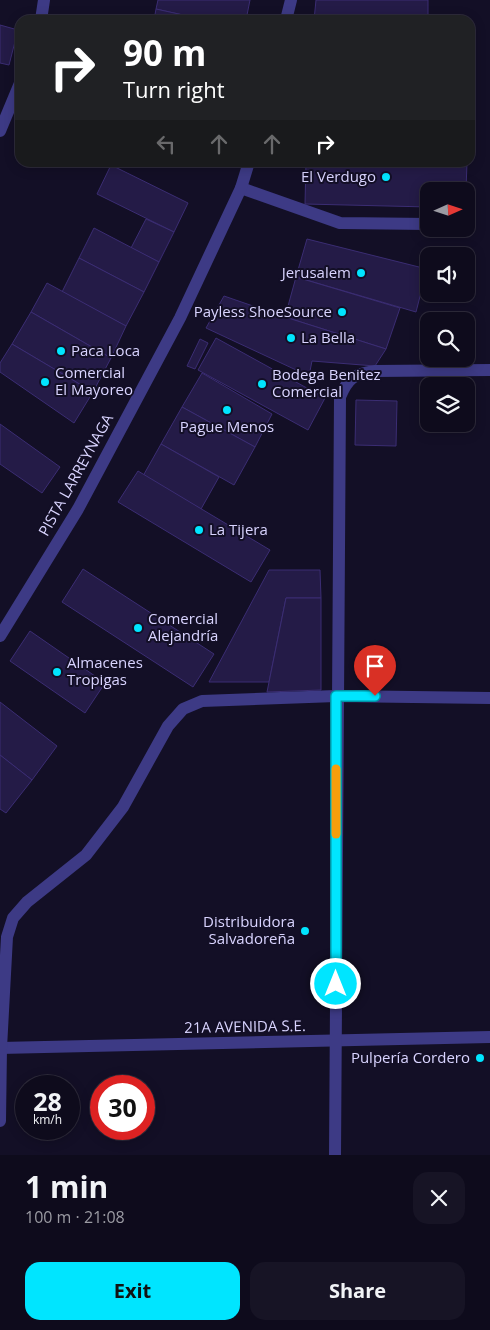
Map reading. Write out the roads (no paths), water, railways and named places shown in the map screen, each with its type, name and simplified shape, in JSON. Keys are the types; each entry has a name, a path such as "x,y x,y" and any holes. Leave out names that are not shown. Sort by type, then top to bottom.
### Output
{"street":[{"path":"42,15 44,0"},
{"path":"287,15 291,0"},
{"path":"0,131 15,95"},
{"name":"PISTA LARREYNAGA","path":"0,636 78,509 180,318 241,188 247,167"},
{"path":"241,188 340,223 420,224"},
{"path":"335,1155 336,696 340,397 346,382 359,374 375,371 490,370"},
{"path":"0,1121 1,1048 7,937 13,918 27,902 86,855 123,807 168,726 183,709 202,701 336,696 490,698"},
{"name":"21A AVENIDA S.E.","path":"1,1048 490,1037"}],"place":[{"name":"El Verdugo","path":"386,177"},
{"name":"Jerusalem","path":"361,273"},
{"name":"Payless ShoeSource","path":"342,312"},
{"name":"La Bella","path":"291,338"},
{"name":"Paca Loca","path":"61,351"},
{"name":"Comercial El Mayoreo","path":"45,382"},
{"name":"Bodega Benitez Comercial","path":"262,384"},
{"name":"Pague Menos","path":"227,410"},
{"name":"La Tijera","path":"199,530"},
{"name":"Comercial Alejandría","path":"138,628"},
{"name":"Almacenes Tropigas","path":"57,672"},
{"name":"Distribuidora Salvadoreña","path":"305,931"},
{"name":"Pulpería Cordero","path":"480,1058"}]}
